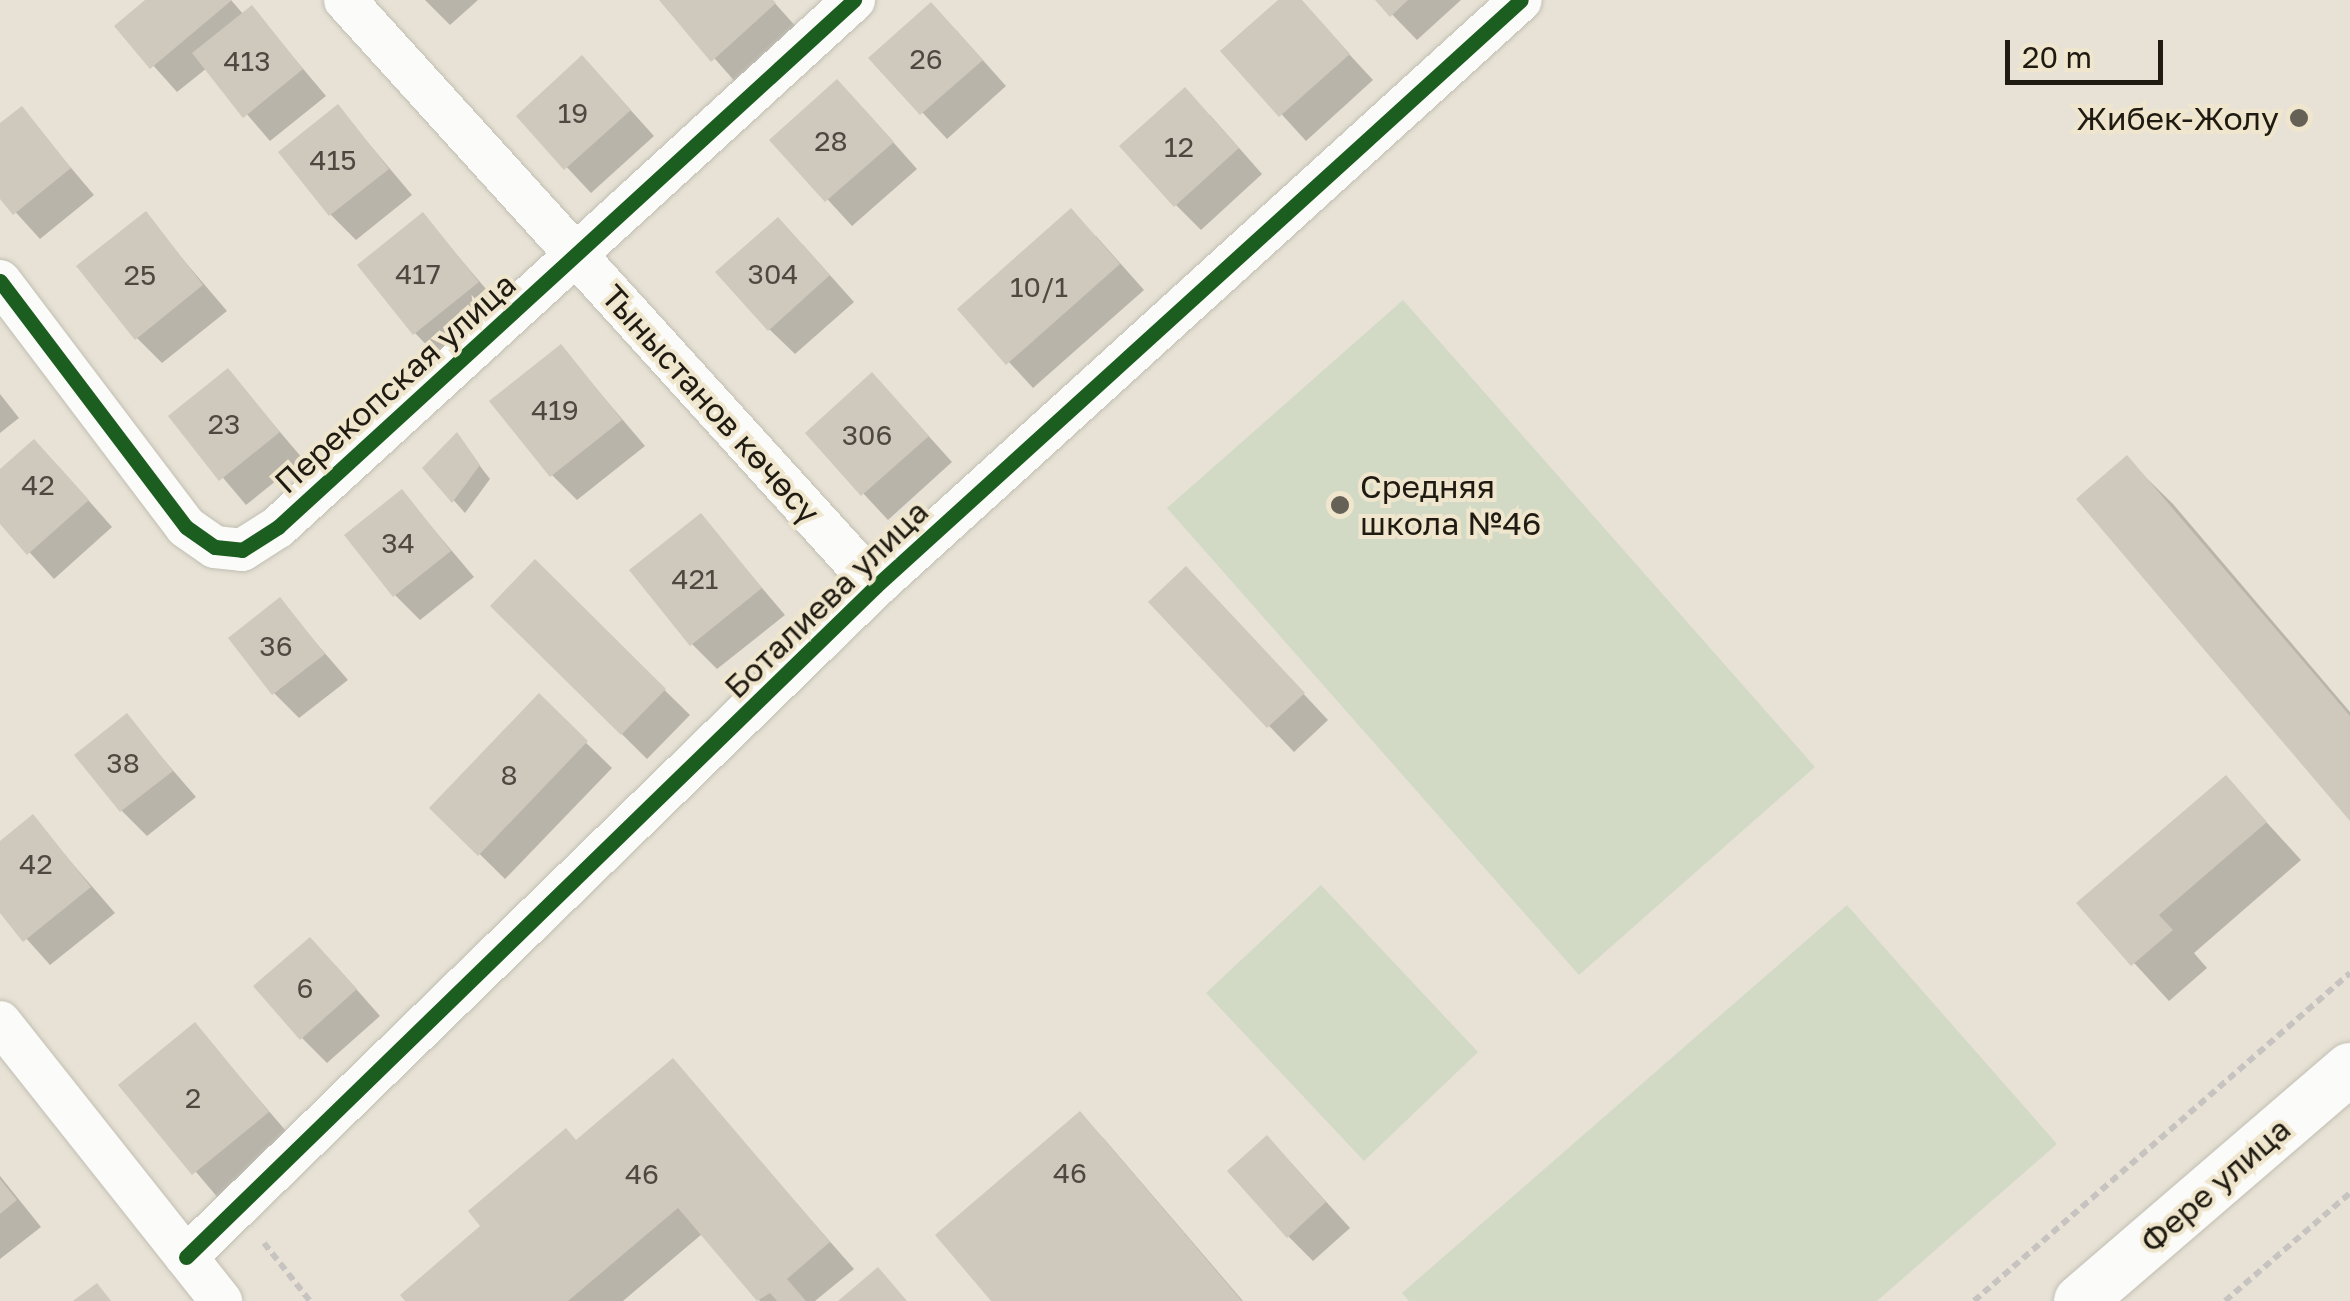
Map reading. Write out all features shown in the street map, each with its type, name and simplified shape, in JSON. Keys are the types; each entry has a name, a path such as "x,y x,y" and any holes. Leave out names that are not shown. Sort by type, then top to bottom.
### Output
{"street":[{"name":"Тыныстанов көчөсү","path":"345,0 876,586"},
{"name":"Перекопская улица","path":"0,281 186,526 215,547 242,550 278,527 854,0"},
{"name":"Боталиева улица","path":"186,1257 876,586 1521,0"},
{"path":"0,1022 221,1301"},
{"name":"Фере улица","path":"2080,1301 2350,1068"}],"path":[{"path":"1974,1301 2350,973"},
{"path":"2225,1301 2350,1193"},
{"path":"237,1209 310,1301"}],"green space":[{"path":"1403,300 1815,767 1579,975 1167,508"},
{"path":"1321,885 1478,1052 1364,1161 1206,993"},
{"path":"1847,905 2057,1144 1877,1301 1409,1301 1402,1293"}],"building":[{"path":"145,0 232,0 150,69 114,26"},
{"path":"659,0 773,0 776,3 711,62"},
{"path":"1278,0 1302,0 1350,54 1279,117 1220,51"},
{"path":"1375,0 1408,0 1390,17"},
{"path":"931,2 983,60 920,115 868,58"},
{"path":"252,5 303,69 243,118 192,53"},
{"path":"582,55 631,110 564,170 516,116"},
{"path":"837,79 894,142 825,202 769,140"},
{"path":"1185,87 1239,148 1174,207 1119,146"},
{"path":"338,104 389,169 329,216 278,152"},
{"path":"22,106 71,168 13,215 0,199 0,123"},
{"path":"1071,208 1120,264 1006,365 957,309"},
{"path":"146,211 203,285 135,340 76,266"},
{"path":"423,212 479,282 413,335 357,265"},
{"path":"778,217 830,275 768,331 715,272"},
{"path":"561,344 622,420 550,477 489,401"},
{"path":"228,368 280,432 219,481 168,416"},
{"path":"872,372 929,436 861,496 805,433"},
{"path":"457,432 480,465 452,503 422,468"},
{"path":"34,439 89,500 27,555 0,524 0,469"},
{"path":"2127,455 2350,716 2350,821 2076,499"},
{"path":"402,489 451,551 393,597 344,535"},
{"path":"701,513 762,588 690,646 629,570"},
{"path":"535,559 666,689 621,735 490,606"},
{"path":"1186,566 1305,693 1267,728 1148,602"},
{"path":"280,597 325,654 272,695 228,638"},
{"path":"539,693 588,741 478,856 429,808"},
{"path":"127,713 173,771 120,812 74,755"},
{"path":"2226,775 2267,822 2159,915 2173,930 2131,966 2076,903"},
{"path":"33,814 91,887 23,942 0,913 0,841"},
{"path":"310,937 357,989 300,1040 253,986"},
{"path":"195,1022 269,1112 192,1175 118,1085"},
{"path":"673,1058 830,1242 787,1279 806,1301 777,1301 770,1293 757,1301 678,1208 568,1301 405,1301 400,1295 480,1226 468,1211 566,1128 576,1140"},
{"path":"1080,1111 1242,1301 991,1301 935,1235"},
{"path":"1267,1135 1326,1202 1287,1238 1227,1171"},
{"path":"0,1179 17,1200 0,1214"},
{"path":"878,1267 907,1301 838,1301"},
{"path":"97,1283 111,1301 73,1301"}],"cycle path":[{"path":"0,281 186,527 215,547 242,550 278,527 854,0"},
{"path":"186,1257 876,586 1521,0"}],"place":[{"name":"Жибек-Жолу","path":"2299,118"},
{"name":"Средняя школа №46","path":"1340,505"}]}
